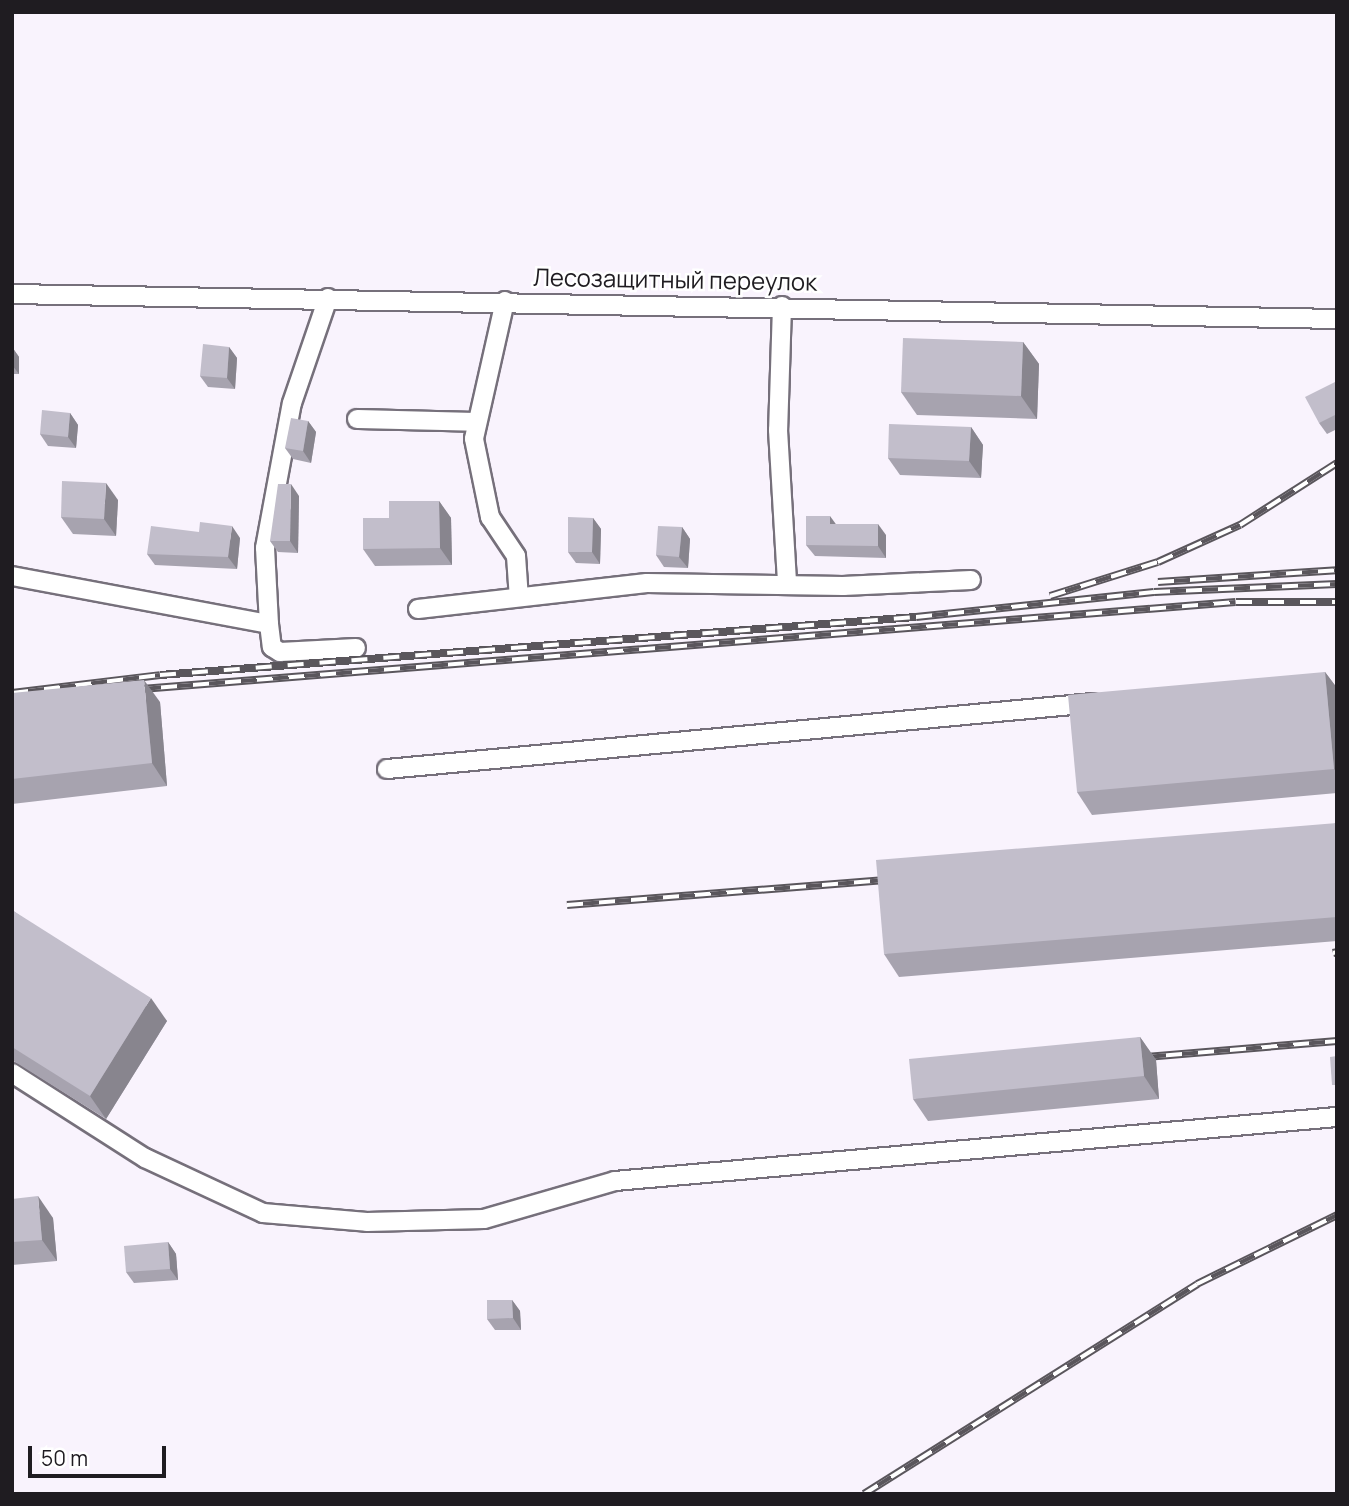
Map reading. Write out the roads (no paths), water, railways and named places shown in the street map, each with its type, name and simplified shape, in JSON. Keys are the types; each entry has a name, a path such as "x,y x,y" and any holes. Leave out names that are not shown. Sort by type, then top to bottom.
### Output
{"street":[{"name":"Лесозащитный переулок","path":"12,294 782,306 1337,319"},
{"path":"328,298 292,403 265,548 269,625 272,647 280,652 356,648"},
{"path":"505,301 476,422 490,517 516,556 519,595"},
{"path":"782,306 778,430 787,583"},
{"path":"357,419 476,422"},
{"path":"12,576 269,625"},
{"path":"418,609 519,595 572,595 647,583 971,580"},
{"path":"387,769 1109,702"},
{"path":"12,1073 145,1158 262,1213 368,1222 484,1219 615,1181 1337,1117"}],"railway":[{"path":"1050,596 1158,562 1240,525 1337,463"},
{"path":"1158,582 1337,570"},
{"path":"12,693 160,675 916,617 1154,592 1337,584"},
{"path":"129,690 1236,602 1337,602"},
{"path":"567,905 895,879"},
{"path":"1333,953 1337,952"},
{"path":"1134,1058 1337,1041"},
{"path":"864,1494 1197,1284 1337,1215"}]}
